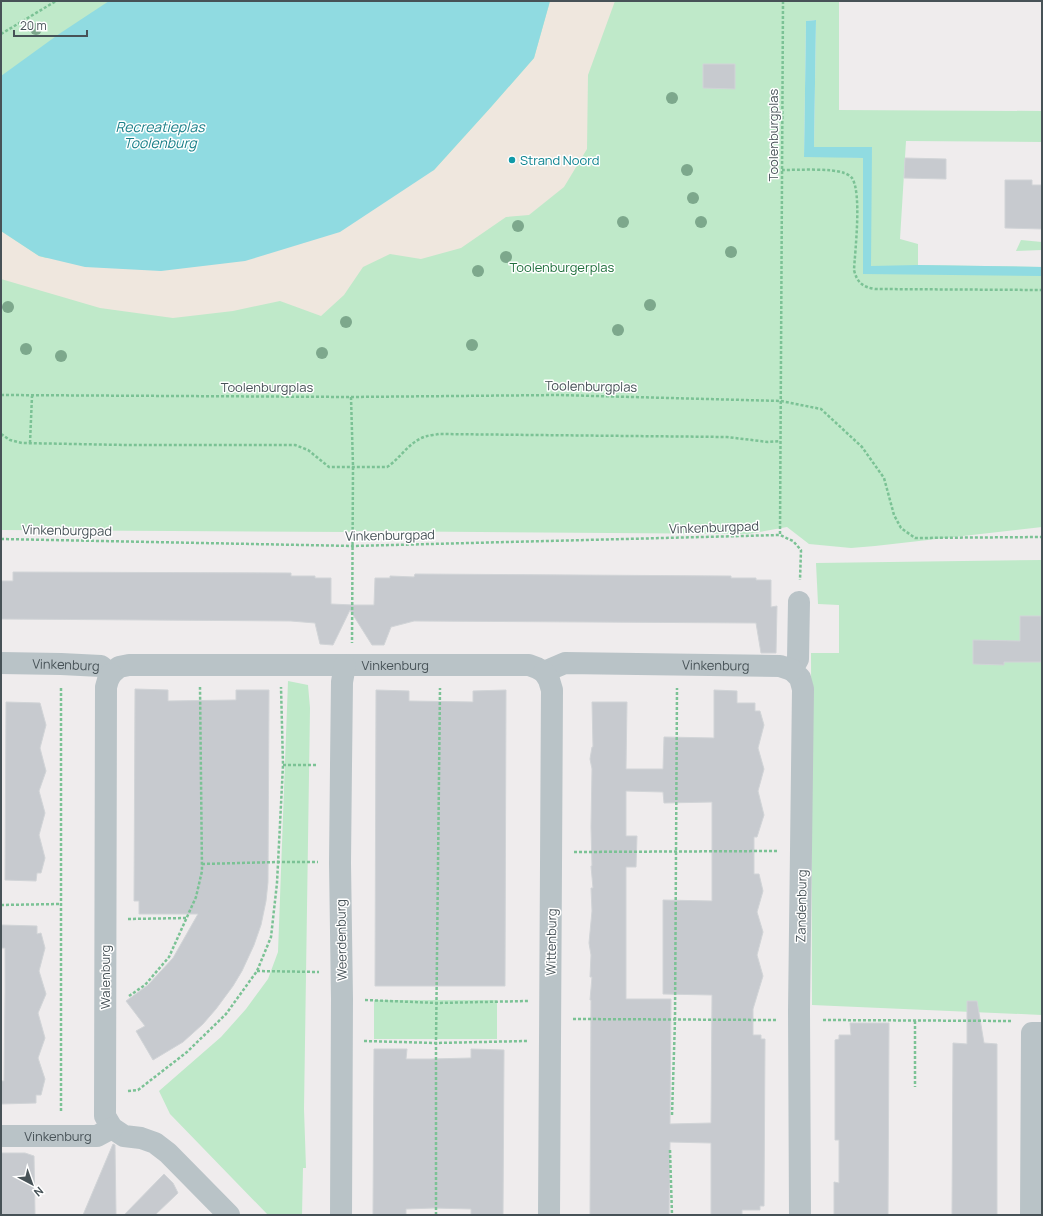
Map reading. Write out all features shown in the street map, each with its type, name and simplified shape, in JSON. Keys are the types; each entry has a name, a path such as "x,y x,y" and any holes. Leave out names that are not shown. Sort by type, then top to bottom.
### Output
{"street":[{"path":"792,670 798,659 799,602"},
{"name":"Vinkenburg","path":"1,663 100,666 111,674 119,667 129,665 529,665 544,672 565,663 677,666 780,666 792,670"},
{"name":"Weerdenburg","path":"341,1215 342,972 340,863 342,682 345,665"},
{"name":"Zandenburg","path":"792,670 800,678 803,689 800,1215"},
{"name":"Wittenburg","path":"544,672 549,680 552,690 549,1215"},
{"name":"Walenburg","path":"111,674 106,687 104,1094 105,1116 112,1128"},
{"path":"1031,1215 1037,1033"},
{"path":"112,1128 124,1136 140,1138 155,1143 168,1153 229,1215"},
{"name":"Vinkenburg","path":"1,1136 98,1136 112,1128"}],"path":[{"path":"1,34 56,1"},
{"name":"Toolenburgplas","path":"1,395 351,397 558,395 781,401 783,1"},
{"path":"782,170 835,171 845,173 852,178 858,212 854,270 856,278 861,285 875,289 1042,290"},
{"path":"30,443 32,396"},
{"path":"345,665 352,646 353,466 351,397"},
{"path":"799,602 801,550 793,541 780,535 781,401 820,409 862,447 884,478 894,515 901,528 915,538 1042,537"},
{"path":"1,434 10,440 30,443 126,445 295,444 308,450 329,467 387,467 414,442 427,436 439,434 727,437 768,442 780,441"},
{"name":"Vinkenburgpad","path":"1,539 353,546 780,535"},
{"path":"61,664 62,1136"},
{"path":"105,1012 145,985 169,958 196,897 202,871 200,665"},
{"path":"104,1094 138,1090 187,1052 226,1014 257,971 271,937 277,883 283,765 281,665"},
{"path":"436,1215 436,1043 440,665"},
{"path":"672,1115 675,1020 677,851 677,666"},
{"path":"283,765 341,765"},
{"path":"551,852 802,851"},
{"path":"202,864 278,862 340,863"},
{"path":"1,904 61,904"},
{"path":"105,920 188,918"},
{"path":"257,971 342,972"},
{"path":"342,999 550,1010 675,1020 1002,1020 1019,1021 1037,1033"},
{"path":"915,1020 915,1087"},
{"path":"342,1041 436,1043 550,1041"},
{"path":"670,1150 672,1215"}],"green space":[{"name":"Toolenburgerplas","path":"1,1 839,1 839,110 1042,111 1042,142 906,141 900,239 918,244 918,265 1042,267 1042,527 851,548 809,544 787,527 748,534 1,530","holes":["816,20 814,147 872,147 871,158 804,156 806,21"]},
{"path":"1021,240 1042,242 1042,250 1016,251"},
{"path":"1042,560 1042,1015 812,1005 811,653 839,653 839,605 818,604 816,563"},
{"path":"288,681 308,685 310,708 304,1109 306,1168 303,1168 302,1215 268,1215 170,1114 159,1091 221,1037 246,1009 268,979 278,952"},
{"path":"374,1000 497,1000 497,1039 374,1039"}],"sand":[{"name":"Strand Noord","path":"550,1 615,1 588,75 587,149 564,187 529,215 506,217 461,248 421,259 390,254 363,267 344,295 321,316 280,301 233,311 173,318 100,308 1,279 1,231 39,256 46,258 434,170 534,58"}],"water":[{"name":"Recreatieplas Toolenburg","path":"109,1 550,1 534,58 434,170 340,232 245,261 161,271 85,267 39,256 1,231 1,76 59,34"},
{"path":"816,20 814,147 872,147 871,266 918,265 1042,267 1042,276 863,274 863,158 804,157 806,21"}],"building":[{"path":"703,64 735,64 735,89 703,88"},
{"path":"905,158 946,159 946,179 904,178"},
{"path":"1005,180 1032,180 1032,185 1042,185 1042,229 1005,228"},
{"path":"13,572 291,573 291,576 331,578 331,604 353,605 374,605 375,578 390,578 390,576 414,577 415,574 731,576 731,578 756,578 756,580 771,580 771,607 777,606 776,653 761,653 756,623 414,621 391,627 384,645 372,645 350,610 333,645 320,644 315,623 291,621 1,619 1,581 13,581"},
{"path":"1020,616 1041,616 1041,662 1004,662 1004,665 973,664 973,640 1020,641"},
{"path":"135,689 168,690 168,701 236,700 236,690 269,690 268,882 261,925 242,971 216,1009 203,1024 183,1042 153,1060 136,1031 145,1026 126,1001 148,985 173,958 198,914 139,914 139,901 134,901"},
{"path":"376,690 409,691 409,701 473,702 473,691 506,690 505,986 375,986"},
{"path":"714,690 737,691 737,703 755,703 755,711 760,711 764,725 758,748 764,769 758,791 764,815 757,837 754,837 754,874 759,874 763,891 757,912 763,932 757,955 763,976 753,1009 753,1035 761,1035 761,1039 765,1039 764,1206 760,1206 760,1210 742,1210 742,1215 711,1215 711,1143 670,1142 669,1215 590,1215 590,1000 592,977 590,977 591,955 589,943 592,911 591,888 593,888 591,866 592,769 590,759 593,747 592,702 627,702 626,769 663,769 664,737 714,738","holes":["626,791 663,792 664,803 712,802 712,901 663,900 663,994 712,995 711,1123 670,1124 671,999 626,999 626,867 636,867 637,836 626,836"]},
{"path":"6,702 40,703 46,725 40,748 46,771 39,791 45,813 39,835 45,858 41,873 37,873 36,881 5,880"},
{"path":"1,925 37,926 37,934 41,933 45,948 39,971 46,994 38,1013 45,1038 38,1058 45,1079 41,1095 36,1095 36,1103 1,1104 1,1081 4,1081 5,948 1,948"},
{"path":"967,1001 977,1001 984,1043 997,1044 997,1215 952,1215 953,1043 967,1044"},
{"path":"850,1023 889,1023 888,1215 834,1215 834,1182 839,1183 839,1140 835,1140 835,1040 839,1039 839,1035 851,1035"},
{"path":"374,1049 407,1049 406,1059 471,1058 471,1049 504,1050 503,1215 471,1215 471,1209 434,1208 406,1209 406,1215 373,1215"},
{"path":"113,1144 115,1145 116,1215 83,1215"},
{"path":"1,1153 25,1153 34,1156 35,1215 1,1215"},
{"path":"164,1174 173,1183 178,1193 155,1215 124,1215"}],"place":[{"name":"Strand Noord","path":"512,160"}]}
